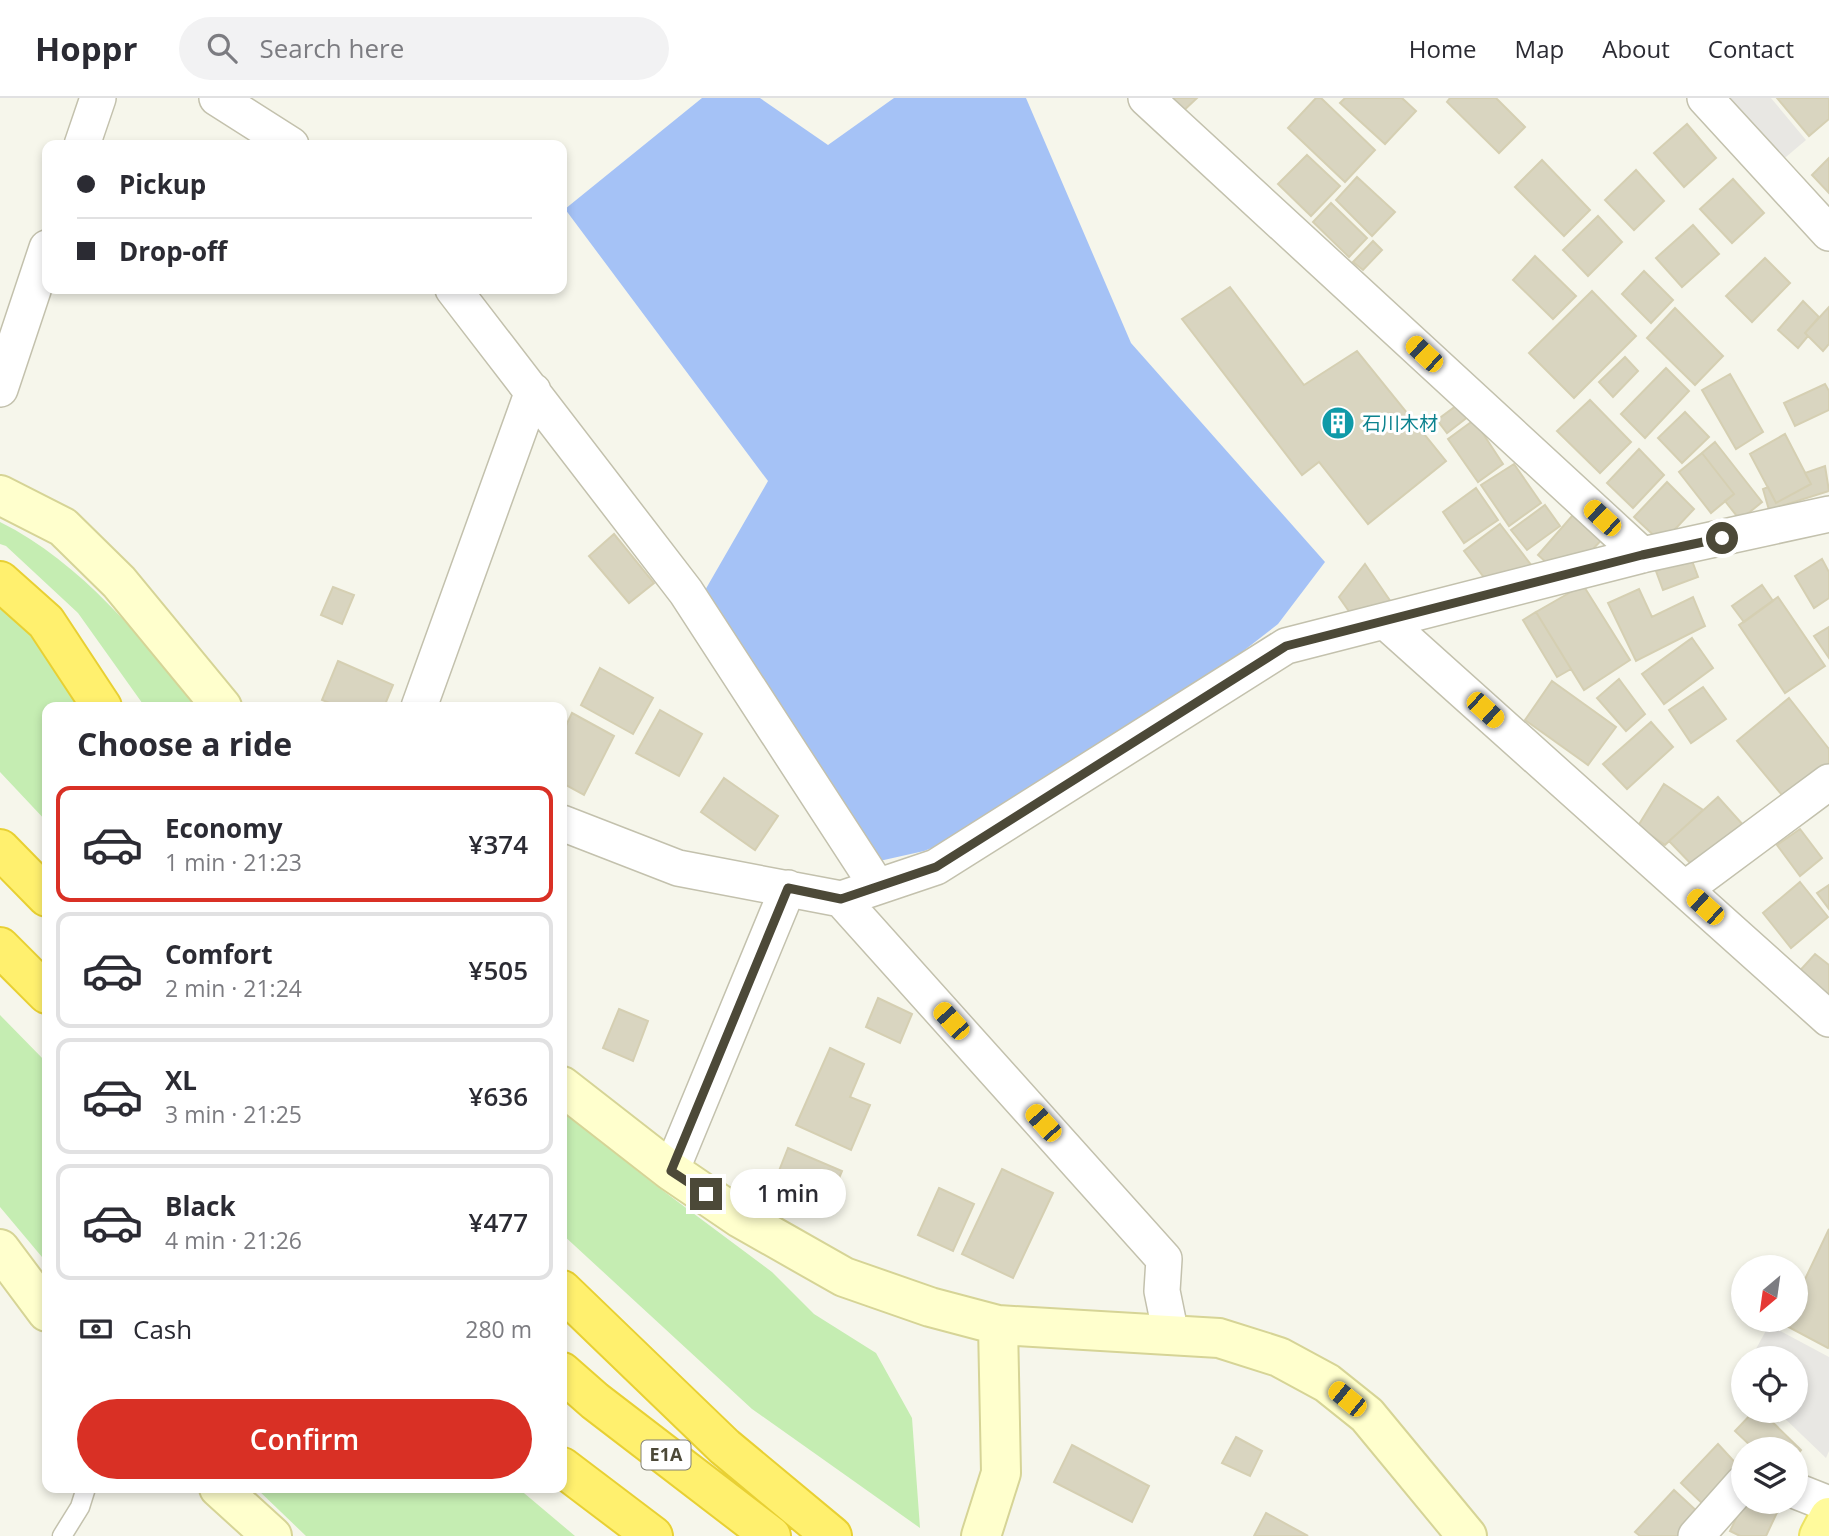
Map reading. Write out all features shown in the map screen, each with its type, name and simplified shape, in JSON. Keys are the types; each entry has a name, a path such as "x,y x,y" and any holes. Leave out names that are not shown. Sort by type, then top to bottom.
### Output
{"highway":[{"path":"0,581 46,622 99,702"},
{"path":"0,849 42,892"},
{"path":"0,947 42,988"},
{"path":"567,1295 725,1447 832,1536"},
{"name":"E1A","path":"567,1376 771,1536"},
{"path":"567,1471 653,1536"}],"main road":[{"path":"1819,1536 1829,1517"}],"street":[{"path":"84,140 98,98"},
{"path":"217,98 283,140"},
{"path":"1146,98 1642,555"},
{"path":"1705,98 1829,233"},
{"path":"0,389 42,263"},
{"path":"457,294 686,592 877,886"},
{"path":"421,702 533,391"},
{"path":"0,495 63,527 119,582 218,702"},
{"path":"567,825 678,868 841,899 936,867 1286,646 1642,555 1829,514"},
{"path":"1385,621 1829,1018"},
{"path":"1685,889 1829,782"},
{"path":"671,1171 788,888"},
{"path":"841,899 1164,1259 1162,1290 1171,1335"},
{"path":"567,1090 671,1171 740,1218 844,1277 930,1307 998,1325 1219,1338 1279,1357 1328,1383 1367,1415 1467,1536"},
{"path":"0,1249 42,1305"},
{"path":"981,1536 1001,1473 998,1325"},
{"path":"225,1493 272,1536"},
{"path":"1808,1496 1829,1504"},
{"path":"1696,1536 1731,1497"}],"lane":[{"path":"62,1536 80,1507 84,1493"}],"green space":[{"path":"0,522 58,559 109,604 197,702 141,702 78,613 6,546 0,544"},
{"path":"0,606 35,640 78,702 42,702 42,817 0,772"},
{"path":"0,1015 42,1058 42,1257 0,1207"},
{"path":"567,1115 772,1272 814,1314 876,1353 912,1418 920,1528 752,1409 567,1239"},
{"path":"261,1493 524,1493 575,1536 306,1536"}],"shaded area":[{"path":"1723,98 1771,98 1806,140 1780,162"},
{"path":"1765,1332 1782,1332 1829,1357 1829,1451 1826,1458 1808,1441 1808,1437 1804,1437 1790,1423 1808,1423 1808,1346 1758,1346"}],"water":[{"path":"702,98 760,98 828,145 894,98 1026,98 1131,343 1325,562 1278,624 1215,673 965,835 924,851 875,862 700,599 768,481 567,212 567,207"}],"building":[{"path":"1166,98 1197,98 1180,114"},
{"path":"1316,98 1321,98 1375,150 1345,182 1288,128"},
{"path":"1345,98 1402,98 1416,111 1385,144 1340,103"},
{"path":"1450,98 1496,98 1525,127 1499,153 1447,102"},
{"path":"1777,98 1829,98 1829,119 1809,136"},
{"path":"1687,124 1716,158 1684,187 1654,153"},
{"path":"1307,155 1340,186 1311,216 1278,184"},
{"path":"1829,158 1829,193 1812,175"},
{"path":"1542,160 1590,210 1564,236 1515,187"},
{"path":"1636,170 1664,201 1634,230 1605,200"},
{"path":"1357,177 1395,212 1372,236 1336,200"},
{"path":"1733,179 1764,213 1732,243 1700,209"},
{"path":"1331,203 1367,238 1349,257 1313,222"},
{"path":"1598,216 1622,242 1588,276 1563,250"},
{"path":"1693,225 1719,254 1682,287 1656,258"},
{"path":"1373,241 1382,250 1363,270 1353,262"},
{"path":"1535,256 1576,296 1553,319 1513,280"},
{"path":"1765,258 1790,283 1752,322 1726,296"},
{"path":"1644,271 1673,300 1651,323 1622,294"},
{"name":"石川木材","path":"1230,287 1304,385 1357,351 1446,461 1368,524 1319,462 1302,475 1182,319"},
{"path":"1592,291 1636,336 1574,398 1529,353"},
{"path":"1803,301 1819,317 1805,333 1808,336 1798,348 1778,330"},
{"path":"1829,307 1829,344 1823,351 1805,333"},
{"path":"1675,308 1723,356 1695,385 1647,338"},
{"path":"1625,357 1638,371 1613,397 1599,382"},
{"path":"1666,368 1689,391 1645,438 1621,414"},
{"path":"1730,374 1763,432 1736,449 1702,390"},
{"path":"1825,384 1829,391 1829,410 1795,426 1784,403"},
{"path":"1590,400 1631,442 1600,473 1557,431"},
{"path":"1460,403 1469,416 1447,433 1437,420"},
{"path":"1685,412 1709,437 1682,463 1658,438"},
{"path":"1474,420 1503,464 1478,482 1448,439"},
{"path":"1785,434 1811,484 1776,503 1750,454"},
{"path":"1715,442 1762,502 1740,520 1725,501 1734,494 1702,453"},
{"path":"1639,449 1664,475 1633,508 1607,483"},
{"path":"1702,453 1734,494 1711,513 1679,472"},
{"path":"1514,464 1541,503 1509,526 1481,485"},
{"path":"1825,466 1829,491 1769,510 1763,489 1768,487 1776,503 1811,484 1805,473"},
{"path":"1667,482 1694,509 1662,543 1634,517"},
{"path":"1476,488 1498,520 1464,543 1443,512"},
{"path":"1545,505 1560,526 1527,550 1511,530"},
{"path":"1579,508 1607,534 1580,563 1557,572 1538,555"},
{"path":"1500,524 1535,570 1489,584 1464,551"},
{"path":"614,534 654,583 629,603 589,556"},
{"path":"1691,558 1698,577 1663,590 1656,571"},
{"path":"1822,559 1829,572 1829,598 1814,608 1795,576"},
{"path":"1365,564 1391,602 1353,617 1339,597"},
{"path":"1583,585 1630,660 1584,690 1536,612"},
{"path":"1762,585 1773,601 1744,622 1732,606"},
{"path":"333,587 354,595 342,624 321,615"},
{"path":"1639,589 1652,617 1693,597 1705,626 1636,661 1608,603"},
{"path":"1778,597 1825,666 1785,693 1739,625"},
{"path":"1536,612 1571,669 1557,677 1523,620"},
{"path":"1829,627 1829,658 1814,636"},
{"path":"1692,638 1713,668 1664,704 1642,674"},
{"path":"338,661 393,685 386,702 322,700"},
{"path":"600,668 653,698 633,734 581,705"},
{"path":"1619,679 1645,714 1626,731 1597,698"},
{"path":"1552,681 1616,727 1588,765 1525,720"},
{"path":"1703,687 1726,719 1691,743 1669,710"},
{"path":"1789,698 1829,749 1829,767 1787,801 1737,741"},
{"path":"660,710 702,734 679,776 636,753"},
{"path":"572,713 614,736 584,795 567,786 567,724"},
{"path":"1651,722 1673,747 1627,789 1603,764"},
{"path":"724,778 778,816 755,850 701,812"},
{"path":"1664,784 1703,810 1665,845 1638,826"},
{"path":"1718,797 1744,826 1696,869 1669,841"},
{"path":"1800,829 1822,858 1800,876 1777,845"},
{"path":"1800,882 1828,917 1791,948 1763,913"},
{"path":"1829,885 1829,909 1817,893"},
{"path":"1815,954 1829,965 1829,1005 1795,976"},
{"path":"878,998 912,1014 900,1043 866,1027"},
{"path":"619,1009 648,1021 633,1061 603,1048"},
{"path":"830,1048 864,1064 850,1097 870,1105 851,1150 796,1125"},
{"path":"788,1148 842,1171 828,1205 775,1181"},
{"path":"1002,1169 1053,1193 1013,1278 962,1254"},
{"path":"939,1188 974,1204 953,1251 918,1235"},
{"path":"1829,1229 1828,1348 1798,1332 1808,1332 1808,1273"},
{"path":"1743,1423 1773,1423 1788,1437 1741,1437 1735,1431"},
{"path":"1236,1437 1262,1451 1250,1476 1222,1463"},
{"path":"1718,1444 1731,1458 1731,1479 1705,1506 1681,1483"},
{"path":"1072,1445 1149,1486 1132,1522 1054,1482"},
{"path":"1674,1490 1700,1514 1680,1536 1640,1536 1635,1532"},
{"path":"1266,1513 1308,1536 1254,1536"},
{"path":"1738,1514 1776,1514 1766,1536 1740,1536 1730,1531"}],"place":[{"name":"石川木材","path":"1338,423"}],"route":[{"path":"706,1194 671,1171 788,888 841,899 936,867 1286,646 1642,555 1722,538"}]}
